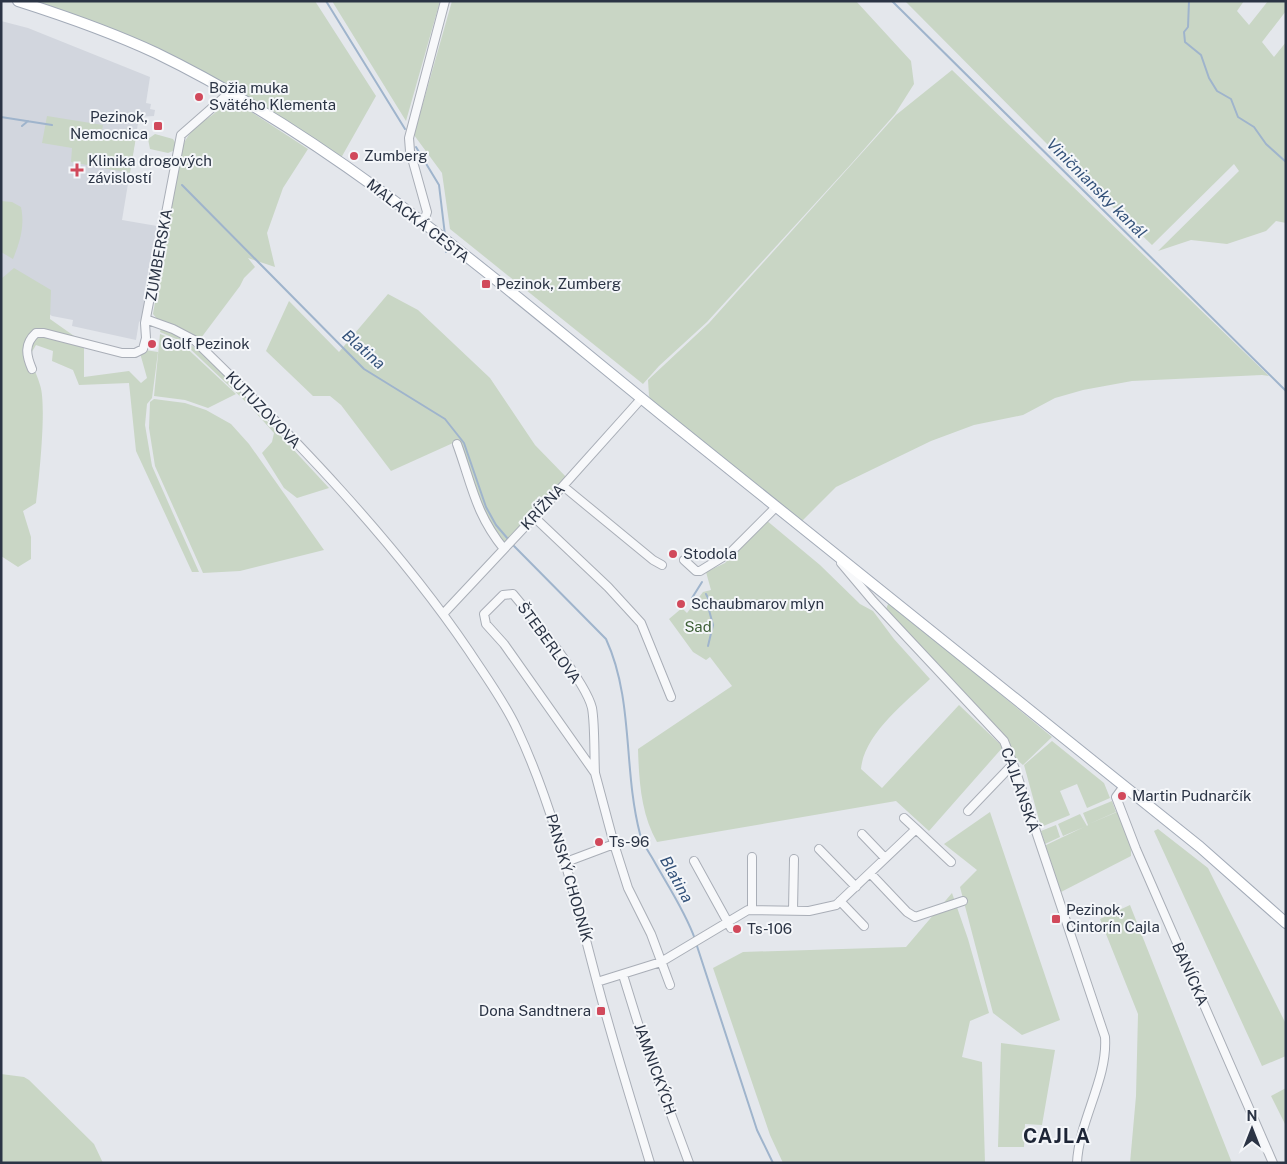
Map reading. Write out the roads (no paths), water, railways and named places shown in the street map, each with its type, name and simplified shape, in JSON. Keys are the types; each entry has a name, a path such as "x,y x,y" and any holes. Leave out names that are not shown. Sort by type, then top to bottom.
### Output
{"main road":[{"name":"MALACKÁ CESTA","path":"18,1 114,34 170,60 229,93 351,170 445,242 776,507"},
{"path":"776,507 1236,877 1286,923"}],"street":[{"path":"422,224 427,212 410,151 410,138 415,109 446,1"},
{"name":"ZUMBERSKA","path":"148,320 181,135 229,93"},
{"path":"32,369 26,356 26,348 30,338 36,333 44,333 104,349 135,353 143,349 146,338 145,323 148,320"},
{"name":"KUTUZOVOVA","path":"148,320 173,329 194,340 359,513 444,613"},
{"name":"KRÍŽNA","path":"444,613 563,486 641,399"},
{"path":"457,444 471,492 483,519 505,548"},
{"path":"563,486 653,560 662,565"},
{"path":"684,560 696,571 700,571 731,552 776,507"},
{"path":"534,517 608,586 641,623 671,697"},
{"name":"CAJLANSKÁ","path":"835,556 873,601 1004,741 1105,1037 1104,1057 1081,1138 1077,1163"},
{"path":"873,601 881,592"},
{"name":"ŠTEBERLOVA","path":"595,773 504,644 486,624 484,614 503,595 513,594 535,620 585,692 592,708 595,773 614,844 628,888 651,934 670,985"},
{"name":"PANSKÝ CHODNÍK","path":"444,613 495,688 517,728 535,768 566,862 597,982 650,1163"},
{"path":"579,752 593,751"},
{"path":"968,811 1013,764"},
{"name":"BANÍCKA","path":"1124,786 1116,797 1169,927 1273,1163"},
{"path":"904,818 951,862"},
{"path":"597,982 661,962 703,937 729,926 752,910 818,910 840,901 916,828"},
{"path":"862,834 885,858"},
{"path":"566,862 614,844"},
{"path":"819,849 856,887"},
{"path":"752,857 752,910"},
{"path":"793,910 794,858"},
{"path":"694,861 729,926"},
{"path":"870,873 907,912 915,917 963,901"},
{"path":"840,901 864,926"},
{"name":"JAMNICKÝCH","path":"623,975 641,1033 689,1163"}],"waterway":[{"path":"326,1 405,129"},
{"name":"Viničniansky kanál","path":"892,1 1286,391"},
{"path":"1189,1 1188,27 1184,32 1185,42 1201,55 1209,78 1217,91 1231,99 1238,117 1254,127 1266,144 1286,162"},
{"name":"Blatina","path":"1,117 52,125"},
{"name":"Blatina","path":"22,126 28,121"},
{"path":"416,147 439,185 445,235"},
{"name":"Blatina","path":"182,185 364,369 445,419 464,443 486,507 496,525 508,539"},
{"name":"Blatina","path":"513,545 606,639 615,662 621,686 625,710 631,785 641,837 681,909 695,939"},
{"path":"692,598 702,582"},
{"path":"706,594 710,602 709,610 713,625 708,646"},
{"name":"Blatina","path":"696,943 757,1130 773,1163"}],"place":[{"name":"Božia muka Svätého Klementa","path":"199,97"},
{"name":"Pezinok, Nemocnica","path":"158,126"},
{"name":"Zumberg","path":"354,156"},
{"name":"Klinika drogových závislostí","path":"77,170"},
{"name":"Pezinok, Zumberg","path":"486,284"},
{"name":"Golf Pezinok","path":"152,344"},
{"name":"Stodola","path":"673,554"},
{"name":"Schaubmarov mlyn","path":"681,604"},
{"name":"Martin Pudnarčík","path":"1122,796"},
{"name":"Ts-96","path":"599,842"},
{"name":"Pezinok, Cintorín Cajla","path":"1056,919"},
{"name":"Ts-106","path":"737,929"},
{"name":"Dona Sandtnera","path":"601,1011"}],"district":[{"name":"CAJLA","path":"1057,1136"}],"park label":[{"name":"Sad","path":"698,627"}]}
